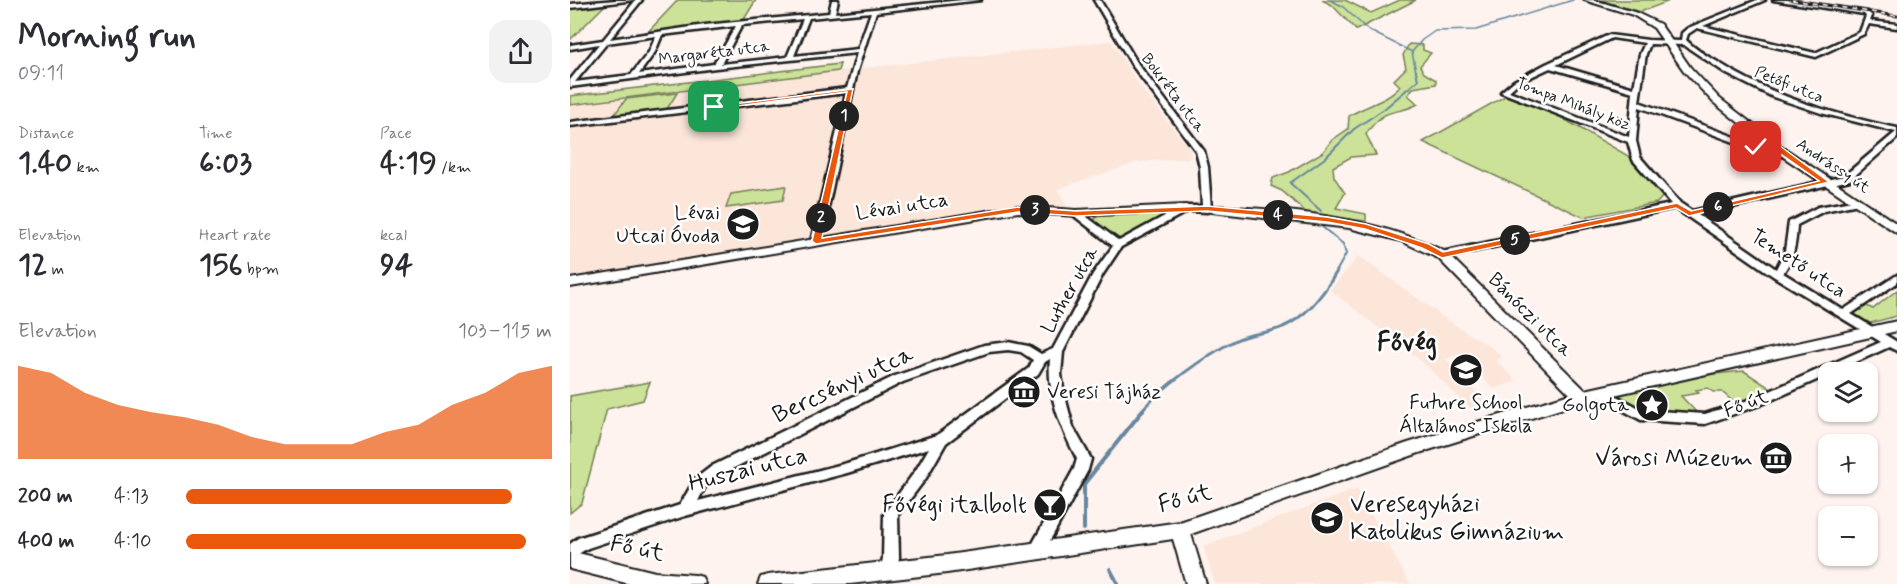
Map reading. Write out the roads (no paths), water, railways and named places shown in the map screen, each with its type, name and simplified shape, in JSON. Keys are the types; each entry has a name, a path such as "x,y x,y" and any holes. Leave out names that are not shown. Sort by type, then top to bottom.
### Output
{"main road":[{"name":"Andrássy út","path":"1587,0 1647,19 1657,26 1687,69 1716,100 1777,148 1897,229"},
{"name":"Lévai utca","path":"570,283 1018,209 1076,213 1186,208"},
{"name":"Bánóczi utca","path":"1207,208 1366,226 1425,246 1442,255 1591,394"},
{"name":"Fő út","path":"768,584 888,572 1036,553 1180,530 1414,448 1591,394 1897,326"},
{"path":"1180,530 1196,584"},
{"name":"Fő út","path":"570,560 655,581 695,584"}],"street":[{"path":"570,6 632,0"},
{"path":"570,85 574,75 639,0"},
{"path":"832,14 835,0"},
{"path":"570,47 740,23 923,3 978,0"},
{"name":"Bokréta utca","path":"1097,0 1135,65 1200,151 1204,167 1207,208"},
{"path":"1548,65 1611,36 1648,42 1684,42 1685,33 1696,26 1762,0"},
{"path":"1776,0 1860,12 1869,19 1897,26"},
{"path":"816,241 850,90 874,10"},
{"path":"790,58 807,17"},
{"path":"1696,26 1816,55 1862,33 1869,19"},
{"path":"716,66 740,23"},
{"path":"634,76 652,52 660,33"},
{"path":"1632,141 1643,54 1648,42"},
{"name":"Petőfi utca","path":"1684,42 1728,73 1789,101 1897,132"},
{"name":"Margaréta utca","path":"570,85 716,66 861,51"},
{"path":"1548,65 1637,92"},
{"name":"Tompa Mihály köz","path":"1548,65 1516,82 1504,92 1632,141"},
{"path":"570,124 850,90"},
{"path":"1636,103 1756,147 1777,148"},
{"path":"1689,214 1847,178 1897,132"},
{"name":"Temető utca","path":"1632,141 1636,158 1677,206 1777,274 1893,345"},
{"path":"1777,274 1788,261 1793,250 1792,224 1821,209 1855,202"},
{"path":"1442,255 1677,206"},
{"name":"Lévai utca","path":"1186,208 1207,208"},
{"name":"Luther utca","path":"1036,553 1081,470 1084,459 1067,427 1055,374 1058,352 1098,274 1118,245 1186,208"},
{"name":"Luther utca","path":"1076,213 1118,245"},
{"path":"1843,315 1897,278"},
{"name":"Fő út","path":"1591,394 1641,415 1706,419 1756,402 1893,345"},
{"name":"Bercsényi utca","path":"685,510 700,483 717,470 898,379 988,348 1008,346 1024,349 1037,365"},
{"name":"Huszai utca","path":"570,552 584,543 685,510 847,468 941,439 1037,365 1058,352"},
{"path":"1037,365 1055,374"},
{"name":"Huszai utca","path":"888,572 891,558 891,514 921,474 941,439"}],"waterway":[{"path":"1330,0 1342,6 1368,30 1412,52"},
{"path":"1412,52 1422,40 1435,31 1476,30 1573,0"},
{"path":"1412,52 1416,72"},
{"path":"1321,211 1290,183 1325,158 1354,129 1384,109 1418,80 1416,71"},
{"path":"1321,226 1343,244 1346,254 1336,272"},
{"path":"1141,411 1172,382 1223,347 1240,338 1271,331 1291,323 1321,295 1337,271"},
{"path":"1084,529 1084,484 1143,410"},
{"path":"1110,569 1118,584"}],"railway":[{"path":"1792,0 1897,16"}],"place":[{"name":"Lévai Utcai Óvoda","path":"743,224"},
{"name":"Future School Általános Iskola","path":"1466,370"},
{"name":"Veresi Tájház","path":"1024,392"},
{"name":"Golgota","path":"1652,405"},
{"name":"Városi Múzeum","path":"1776,458"},
{"name":"Fővégi italbolt","path":"1050,505"},
{"name":"Veresegyházi Katolikus Gimnázium","path":"1327,518"}],"district":[{"name":"Fővég","path":"1407,343"}]}
